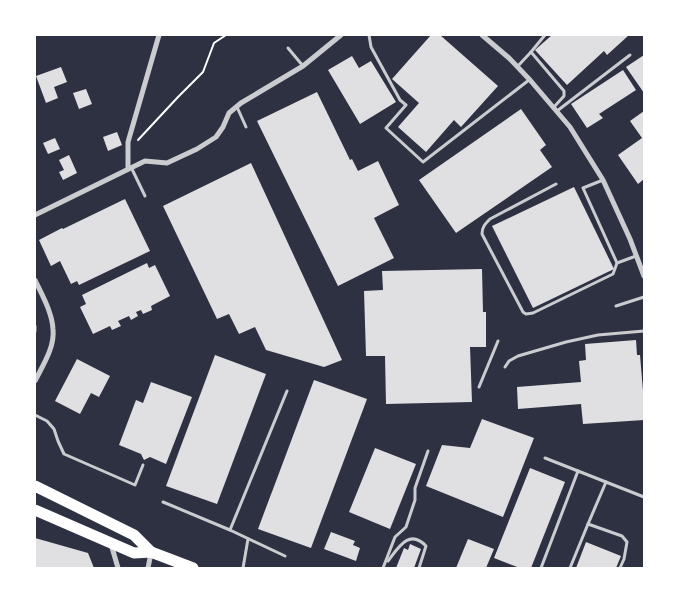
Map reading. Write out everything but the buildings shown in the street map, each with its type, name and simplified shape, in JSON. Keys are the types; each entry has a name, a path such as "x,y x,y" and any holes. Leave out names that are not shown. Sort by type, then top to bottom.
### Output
{"highway":[{"path":"35,486 134,535 151,552 193,568"},
{"path":"35,510 134,553 151,552"}],"street":[{"path":"130,167 128,142 159,35"},
{"path":"35,215 130,167 145,161 167,162 197,149 216,137 230,113 241,103 303,66 341,35"},
{"path":"482,35 509,58 530,80 570,128 603,180 630,239 644,276"},
{"path":"35,280 54,330 49,353 35,381"},
{"path":"111,543 118,568"},
{"path":"148,568 151,552"}],"lane":[{"path":"369,35 371,47 400,100 406,105 386,128 422,162 530,80"},
{"path":"517,67 546,35"},
{"path":"288,48 303,66"},
{"path":"531,52 564,91 564,96 555,109"},
{"path":"555,109 630,55"},
{"path":"237,107 246,128"},
{"path":"130,167 145,196"},
{"path":"603,180 583,188 617,264"},
{"path":"556,184 490,219 482,228 482,234 523,312 526,314 533,313 613,274 617,264 636,256"},
{"path":"616,306 644,297"},
{"path":"35,326 35,331"},
{"path":"505,367 518,356 566,342 605,334 644,330"},
{"path":"479,387 498,341"},
{"path":"230,530 287,391"},
{"path":"35,415 47,421 54,429 64,454 135,485 143,465"},
{"path":"384,567 395,536 406,527 416,500 415,488 428,451"},
{"path":"545,458 644,497"},
{"path":"541,568 578,471"},
{"path":"570,568 606,482"},
{"path":"163,502 230,530 285,556"},
{"path":"588,524 622,536 627,542 624,559 620,568"},
{"path":"243,568 248,539"},
{"path":"384,567 401,543 408,539 422,542 426,546 419,568"}],"path":[{"path":"128,142 138,140 203,72 214,43 226,35"}]}
